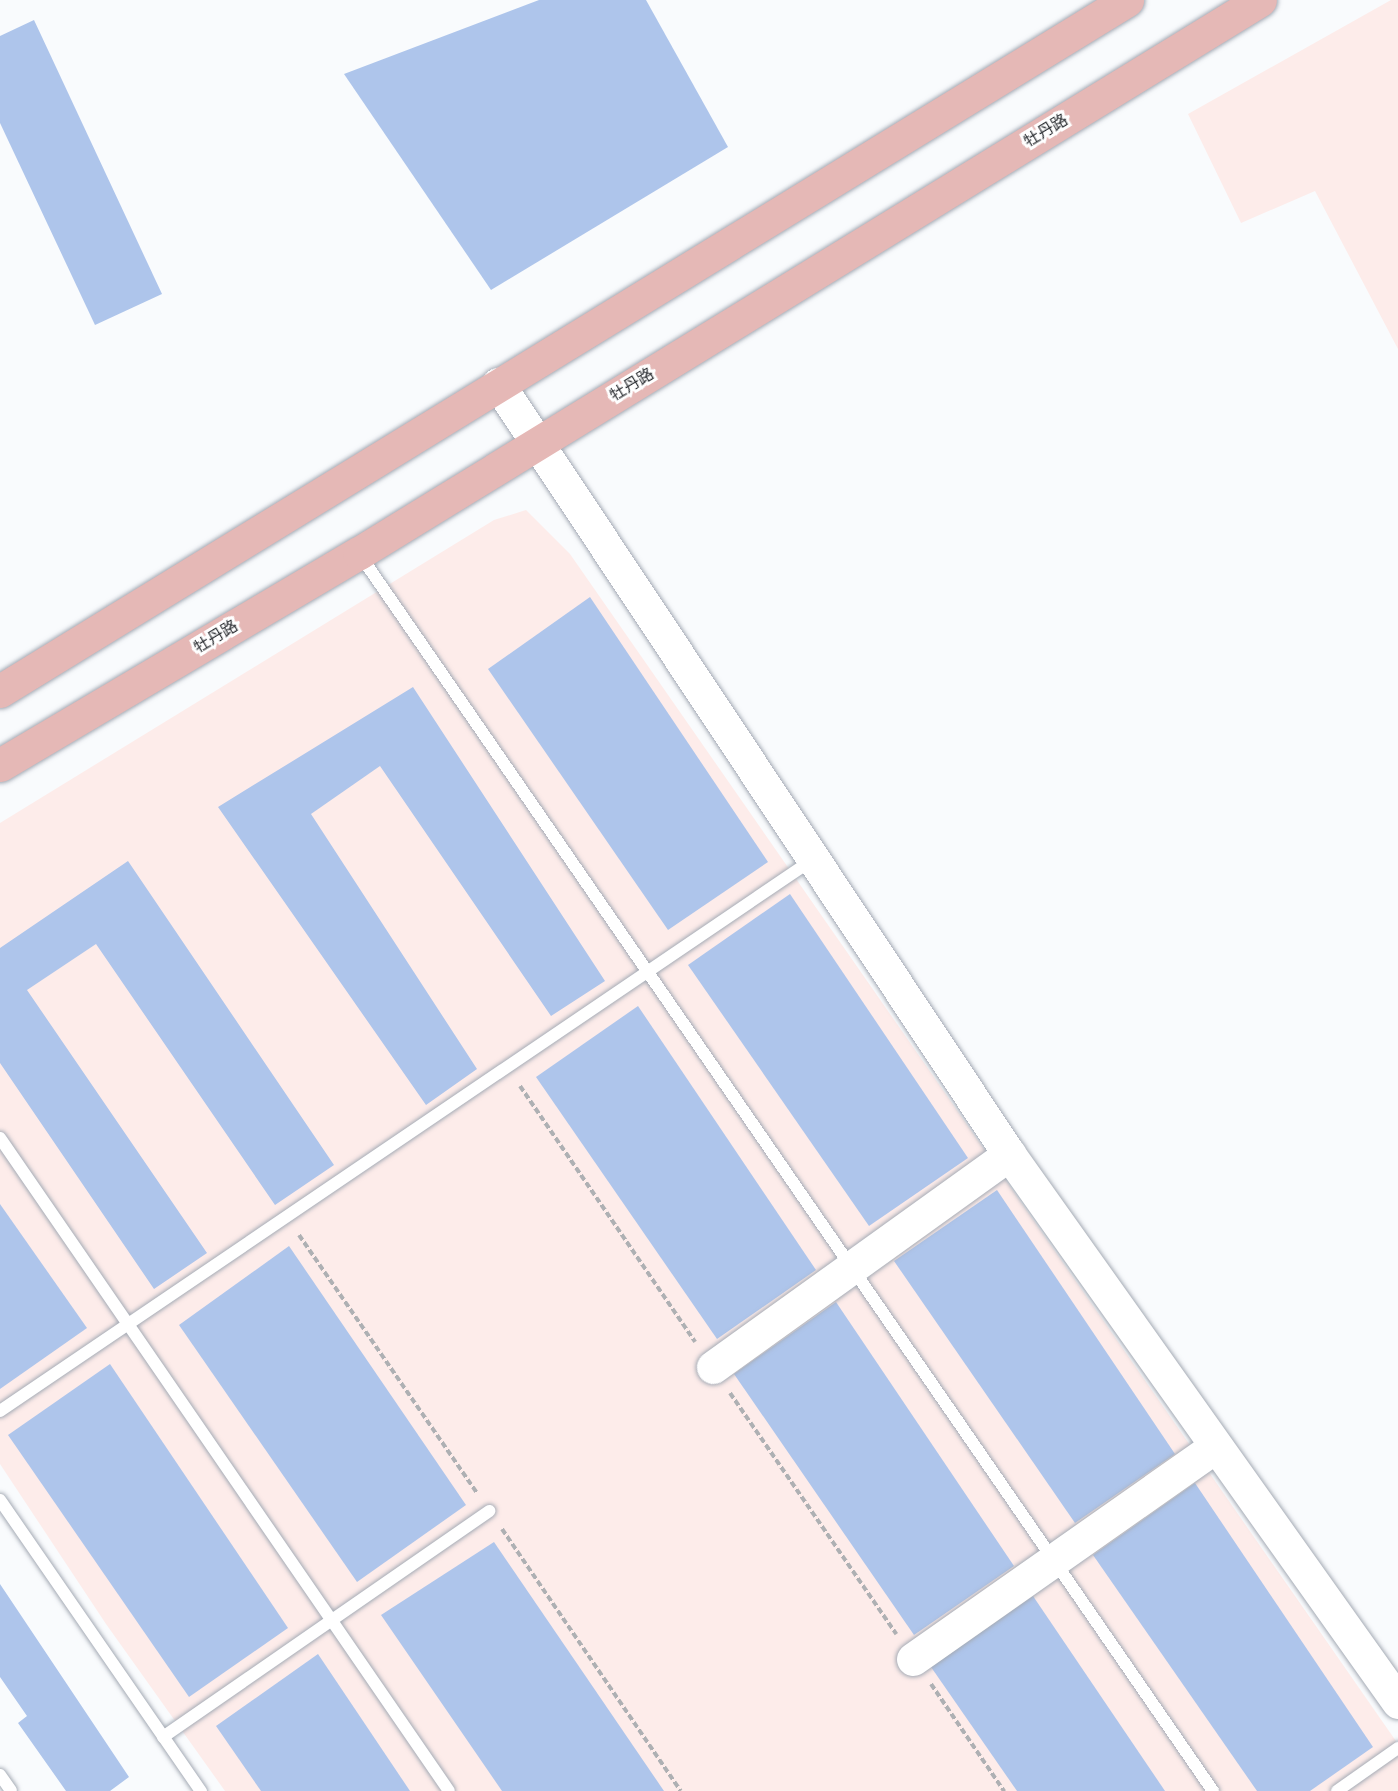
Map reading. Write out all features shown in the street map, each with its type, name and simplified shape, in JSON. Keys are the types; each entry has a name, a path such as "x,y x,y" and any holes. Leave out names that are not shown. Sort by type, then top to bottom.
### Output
{"main road":[{"path":"0,691 1127,0"},
{"name":"牡丹路","path":"0,765 359,553 1260,0"},
{"path":"498,384 1009,1154 1398,1702"},
{"path":"713,1367 1009,1154"},
{"path":"913,1659 1216,1446"}],"lane":[{"path":"359,553 1213,1791"},
{"path":"0,1411 813,860"},
{"path":"0,1138 130,1323 449,1791"},
{"path":"0,1500 201,1791"},
{"path":"164,1737 489,1511"},
{"path":"1337,1791 1398,1748"},
{"path":"0,1775 11,1791"}],"path":[{"path":"513,1077 1004,1791"},
{"path":"294,1227 681,1791"}],"shaded area":[{"path":"1391,0 1398,0 1398,349 1315,191 1241,223 1188,114"},
{"path":"526,510 570,554 1398,1744 1398,1791 225,1791 106,1624 0,1464 0,823 494,520"}],"building":[{"path":"539,0 646,0 728,147 491,290 344,74"},
{"path":"34,20 162,294 95,325 0,123 0,36"},
{"path":"590,597 768,862 668,930 488,669"},
{"path":"413,687 605,981 551,1016 380,766 311,814 477,1069 426,1105 218,807"},
{"path":"128,861 334,1165 275,1205 96,944 27,990 207,1253 154,1289 0,1063 0,948"},
{"path":"790,894 968,1158 869,1226 688,965"},
{"path":"638,1006 816,1270 717,1339 536,1077"},
{"path":"997,1190 1175,1454 1075,1523 894,1261"},
{"path":"0,1204 87,1328 0,1389"},
{"path":"289,1246 466,1505 357,1582 179,1325"},
{"path":"836,1302 1014,1566 914,1635 734,1374"},
{"path":"110,1364 288,1628 189,1697 8,1435"},
{"path":"1195,1483 1373,1747 1310,1791 1257,1791 1093,1555"},
{"path":"494,1542 664,1791 502,1791 381,1615"},
{"path":"0,1584 129,1777 110,1791 66,1791 18,1723 27,1716 0,1677"},
{"path":"1033,1596 1165,1791 1017,1791 931,1667"},
{"path":"318,1654 410,1791 261,1791 216,1726"}]}
